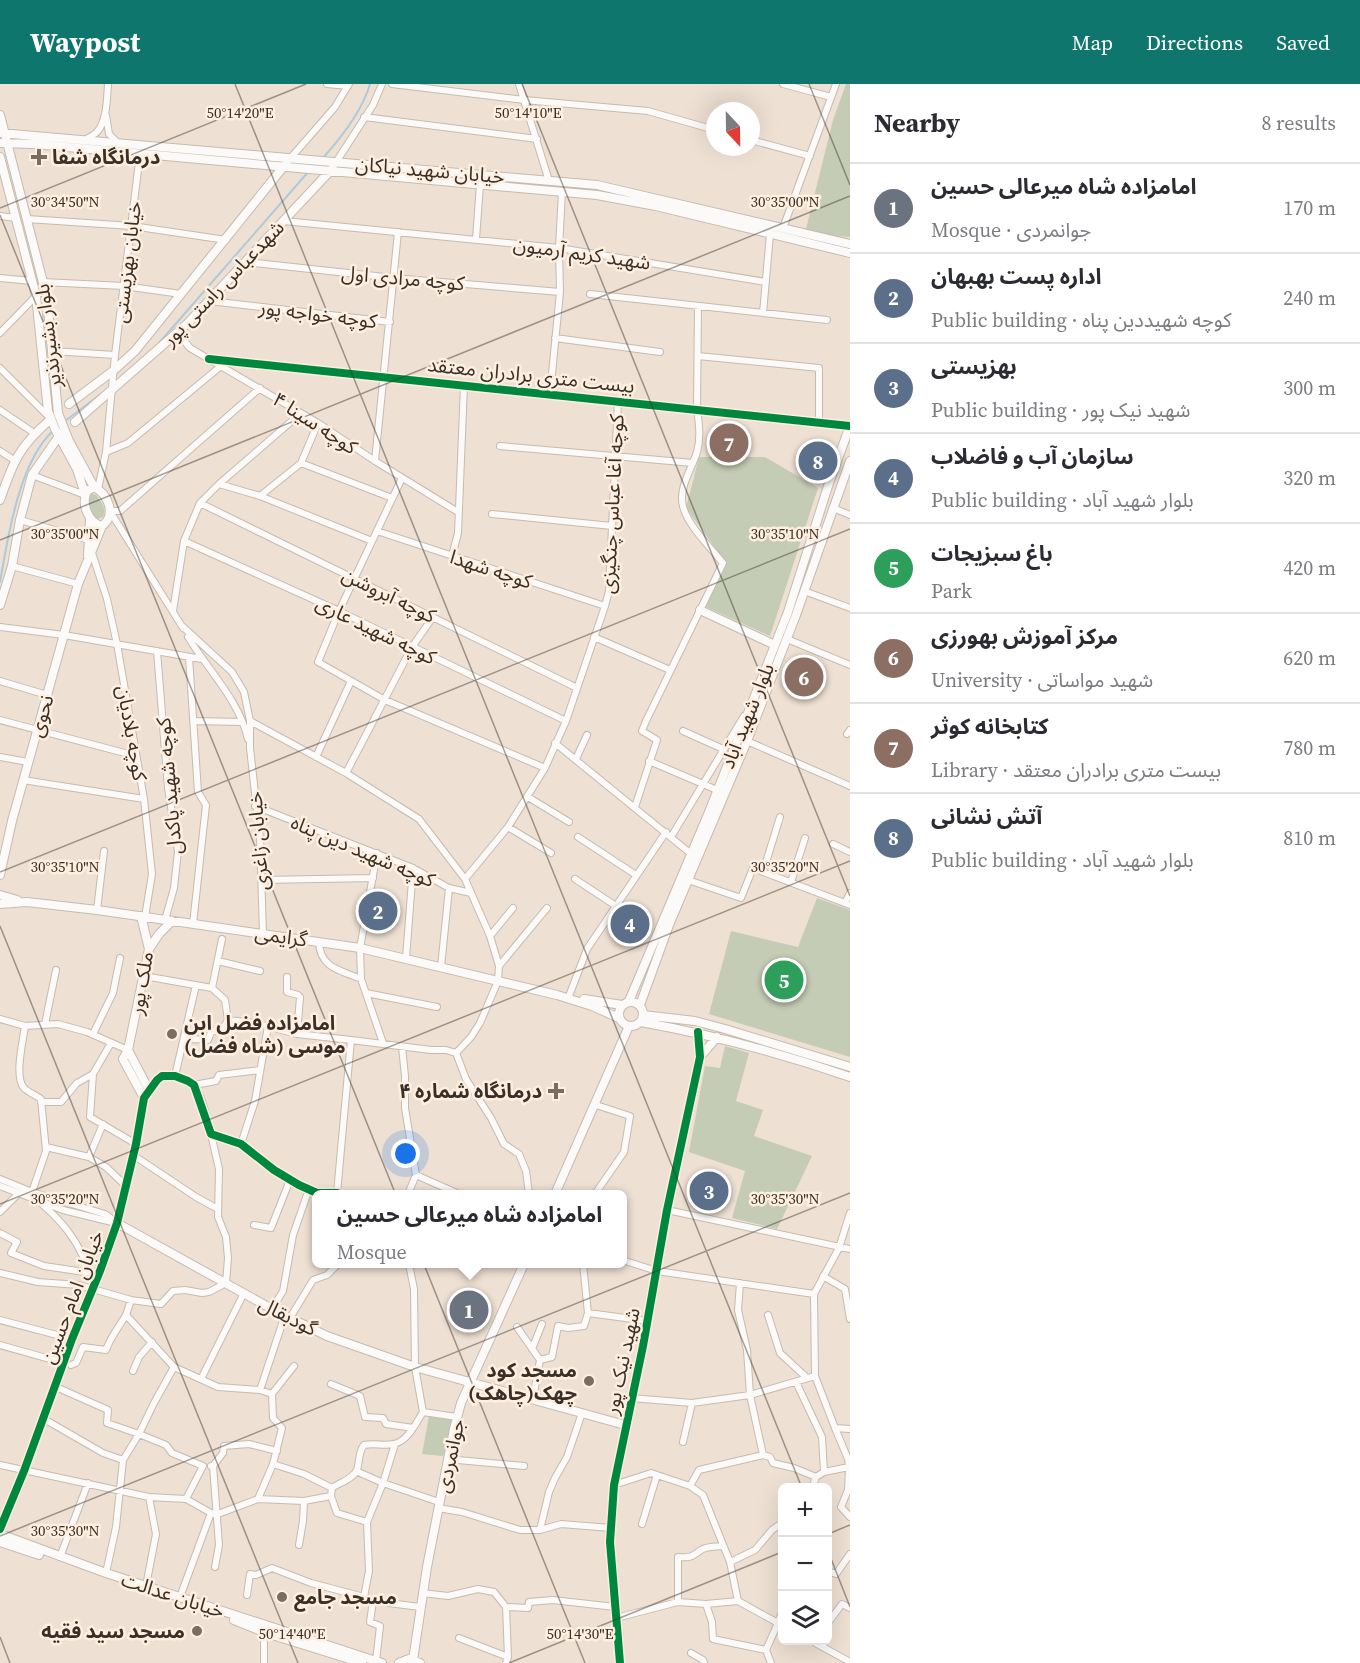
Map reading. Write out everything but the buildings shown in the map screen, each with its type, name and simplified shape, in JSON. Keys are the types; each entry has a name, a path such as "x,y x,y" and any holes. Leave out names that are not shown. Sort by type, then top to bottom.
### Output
{"main road":[{"name":"بلوار بشیرنذیر","path":"0,115 3,144 27,219 43,282 50,322 58,414 84,477 102,492 111,512"},
{"name":"خیابان شهید نیاکان","path":"2,133 118,143 284,166 333,166 597,185 850,244"},
{"name":"خیابان شهید نیاکان","path":"3,144 34,144 140,154 178,153 290,158 333,166 480,184 562,191 623,199 850,254"},
{"path":"0,157 36,296 44,386 51,419 77,469 84,477 85,502 90,518 90,556"},
{"path":"69,404 113,371 135,351 284,166"},
{"name":"شهدعباس راستی پور","path":"75,422 210,301 333,166"},
{"path":"0,500 14,460 34,433 51,419"},
{"name":"بلوار شهید آباد","path":"625,1003 633,991 717,790 788,612 829,483 850,426"},
{"path":"0,605 12,566 20,520 32,475 59,436"},
{"name":"بلوار شهید آباد","path":"641,1014 644,995 669,925 747,741 787,639 850,461"},
{"path":"85,495 87,491 96,488"},
{"path":"90,556 111,512"},
{"path":"90,518 97,525 104,524"},
{"name":"نحوی","path":"0,875 23,780 78,584 90,556"},
{"path":"700,610 775,645"},
{"path":"0,896 27,902"},
{"name":"گرایمی","path":"0,904 27,902 97,910 360,948 558,995"},
{"name":"ملک پور","path":"128,1050 149,949 143,916"},
{"path":"149,949 168,920"},
{"path":"633,991 644,995"},
{"path":"558,995 625,1003 641,1014 796,1058 847,1076 848,1066 695,1021 641,1014"},
{"path":"558,995 619,1018"},
{"path":"625,1003 618,1012 623,1024 635,1026 641,1014"},
{"path":"557,1190 628,1026"},
{"name":"شهید نیک پور","path":"620,1663 610,1542 614,1485 648,1322 667,1210 700,1057 698,1032"},
{"name":"شهید نیک پور","path":"700,1057 717,1037"},
{"path":"128,1050 147,1094"},
{"name":"خیابان امام حسین","path":"0,1529 67,1364 72,1339 117,1223 147,1094"},
{"name":"گودبقال","path":"117,1223 272,1309 327,1336 416,1367 625,1425"},
{"name":"جوانمردی","path":"416,1661 422,1593 457,1417 523,1268"},
{"name":"خیابان عدالت","path":"0,1534 106,1573 379,1662"},
{"name":"خیابان عدالت","path":"0,1542 266,1633 363,1663"},
{"path":"399,1663 416,1661"}],"street":[{"path":"84,140 97,133 105,110 108,84"},
{"path":"284,166 335,106 348,85 327,84"},
{"path":"333,166 373,105 382,84"},
{"path":"392,84 524,100 648,111 706,127"},
{"path":"519,84 549,181"},
{"path":"783,84 831,97"},
{"path":"783,228 836,84"},
{"path":"105,110 109,134 118,143"},
{"path":"364,117 537,139"},
{"path":"760,142 810,156"},
{"name":"خیابان بهزیستی","path":"112,391 140,154"},
{"path":"476,239 480,184"},
{"path":"550,394 560,292 559,248 562,191"},
{"path":"0,216 16,218"},
{"path":"27,219 132,226 226,240"},
{"name":"شهید کریم آرمیون","path":"284,221 559,248 766,282"},
{"path":"375,461 398,232"},
{"path":"763,313 770,234"},
{"name":"کوچه مرادی اول","path":"246,262 394,278 560,292"},
{"path":"0,278 32,281"},
{"path":"43,282 124,286 181,294"},
{"path":"590,294 827,320"},
{"path":"0,333 36,296"},
{"name":"کوچه خواجه پور","path":"210,301 390,322"},
{"path":"635,807 657,740 642,732 723,563 687,518 682,504 682,495 698,450 700,426 697,410 698,306"},
{"name":"کوچه سینا ۴","path":"181,329 181,337 190,348 318,423 458,512"},
{"path":"555,338 660,352"},
{"path":"52,351 115,355"},
{"path":"698,356 819,368 819,423"},
{"name":"بیست متری برادران معتقد","path":"209,359 850,426"},
{"path":"106,452 128,443 221,366"},
{"path":"0,369 51,419"},
{"path":"452,556 458,533 464,385"},
{"path":"250,748 242,722 228,694 202,659 111,512 120,511 260,388"},
{"path":"96,488 106,452 112,391"},
{"name":"کوچه آغا عباس چنگیزی","path":"465,879 508,827 545,768 566,721 605,606 609,591 618,401"},
{"path":"0,410 34,433"},
{"path":"173,611 184,541 200,503 301,413"},
{"path":"260,496 301,463 318,423"},
{"path":"500,446 693,463"},
{"path":"0,452 14,460"},
{"path":"301,463 392,498"},
{"path":"32,475 85,495"},
{"path":"402,478 339,611 318,662 385,700 545,768"},
{"path":"219,484 260,496 372,541"},
{"name":"کوچه آبروشن","path":"200,503 577,687"},
{"path":"833,508 850,515"},
{"path":"492,514 612,526"},
{"path":"20,520 89,540"},
{"path":"104,524 116,528 126,537"},
{"name":"کوچه شهدا","path":"377,531 605,606"},
{"name":"کوچه شهید عاری","path":"184,541 339,611 566,721"},
{"name":"کوچه بلادیان","path":"90,556 107,599 144,799 152,874 143,916"},
{"path":"12,566 78,584"},
{"path":"804,591 850,608"},
{"path":"346,773 412,647 434,617"},
{"path":"182,626 232,672 241,684 250,721 250,748"},
{"path":"0,627 64,635 202,659"},
{"path":"594,637 670,670"},
{"path":"787,639 850,664"},
{"name":"کوچه شهید پاکدل","path":"157,651 168,788 178,851 168,920"},
{"path":"189,657 198,792 206,805 193,924"},
{"path":"0,681 47,695"},
{"path":"316,757 351,681"},
{"path":"569,996 587,949 636,875 703,784 752,703"},
{"path":"0,720 38,728 136,756"},
{"path":"194,721 242,722"},
{"path":"250,721 346,773 419,819 465,879 490,936 500,966 498,981 480,1023 456,1053"},
{"path":"682,731 723,749"},
{"path":"576,759 587,735"},
{"path":"747,741 850,786"},
{"path":"555,743 690,853"},
{"name":"خیابان زاغری","path":"250,748 262,880 264,934"},
{"path":"0,757 28,762"},
{"path":"649,761 717,790"},
{"path":"23,780 144,799"},
{"path":"528,797 569,822"},
{"name":"کوچه شهید دین پناه","path":"255,806 413,868 449,888 471,893"},
{"path":"763,872 780,818"},
{"path":"508,827 551,853"},
{"path":"578,837 636,875"},
{"path":"791,882 805,838"},
{"path":"833,844 850,852"},
{"path":"97,910 104,851"},
{"path":"377,853 360,948 361,979 383,1043"},
{"path":"406,958 413,868"},
{"path":"688,880 741,898 753,868 848,904 850,893"},
{"path":"262,880 373,878"},
{"path":"575,879 616,906"},
{"path":"441,967 449,888"},
{"path":"490,936 513,908"},
{"path":"500,966 547,908"},
{"path":"212,988 222,939"},
{"path":"319,942 319,955 328,965 361,979"},
{"path":"93,1034 113,993 120,958"},
{"path":"218,961 260,971"},
{"path":"45,1024 56,970"},
{"path":"144,976 212,988 225,1000 228,1020 222,1029 211,1032 208,1040 183,1041"},
{"path":"287,977 287,992 300,997 297,1034"},
{"path":"175,1076 196,985"},
{"path":"366,993 437,1007"},
{"path":"0,1019 25,1026 58,1024 93,1034 128,1050"},
{"path":"228,1020 268,1026 297,1034 456,1053"},
{"path":"25,1026 20,1081 23,1087 38,1097 41,1102 46,1147 32,1192"},
{"path":"241,1144 255,1101 268,1026"},
{"path":"339,1190 351,1040"},
{"path":"111,1043 93,1074 90,1117 136,1144"},
{"path":"402,1047 407,1119 416,1174 410,1190"},
{"path":"456,1053 466,1079 491,1118 504,1144 519,1154 526,1171 528,1190"},
{"path":"194,1085 216,1081 219,1075 260,1070"},
{"path":"41,1102 61,1102 77,1083 93,1074"},
{"path":"0,1273 38,1282 94,1285 131,1300 161,1304 173,1291 209,1292 226,1283 227,1248 218,1209 219,1169 211,1134 194,1085 175,1076 162,1076 147,1094"},
{"path":"596,1104 630,1116 624,1152 598,1190"},
{"path":"89,1157 103,1124"},
{"path":"211,1134 241,1144 274,1170 312,1190"},
{"path":"46,1147 89,1157 106,1167 126,1186"},
{"path":"133,1155 218,1209"},
{"path":"416,1174 450,1190"},
{"path":"0,1179 32,1192 105,1214 117,1223"},
{"path":"254,1225 271,1228 291,1180"},
{"path":"0,1186 74,1213 117,1223"},
{"path":"272,1309 283,1291 293,1235 309,1189"},
{"path":"0,1212 18,1194"},
{"path":"40,1202 63,1222 76,1242 91,1273 94,1285"},
{"path":"667,1210 850,1249"},
{"path":"850,1213 839,1248 814,1294 815,1376 849,1459 848,1490 841,1507 850,1517"},
{"path":"0,1233 17,1242 11,1253 44,1266 91,1273"},
{"path":"627,1262 657,1271 814,1294"},
{"path":"261,1390 287,1317 313,1280 327,1275 333,1268"},
{"path":"180,1597 215,1514 258,1499 304,1501 331,1492 356,1471 361,1448 364,1445 395,1444 413,1428 423,1412 416,1367 414,1289 411,1268"},
{"path":"540,1360 552,1357 558,1326 568,1328 584,1326 588,1313 584,1268"},
{"path":"823,1276 845,1289 850,1319"},
{"path":"740,1283 738,1310 747,1350 750,1395 763,1455"},
{"path":"201,1378 244,1293"},
{"path":"0,1345 67,1364 76,1364 83,1347 106,1350 113,1332 126,1315 131,1300"},
{"path":"588,1313 648,1322"},
{"path":"126,1315 174,1367 218,1387 261,1390 272,1394"},
{"path":"768,1315 780,1353 807,1378"},
{"path":"0,1320 72,1339"},
{"path":"532,1349 542,1324"},
{"path":"517,1327 540,1360 532,1398"},
{"path":"133,1371 139,1357 152,1342"},
{"path":"258,1499 273,1464 282,1428 273,1418 272,1394 294,1366"},
{"path":"106,1573 116,1527 123,1460 140,1434 174,1367"},
{"path":"631,1398 692,1403 750,1395 815,1376"},
{"path":"796,1382 822,1437 824,1472"},
{"path":"331,1384 360,1396 365,1417 383,1418 386,1424 413,1428"},
{"path":"56,1387 108,1410 107,1423 166,1445 172,1453 203,1466 213,1466"},
{"path":"683,1442 692,1403"},
{"path":"423,1412 457,1417"},
{"path":"540,1530 549,1492 567,1457 582,1413"},
{"path":"44,1419 103,1453 123,1460"},
{"path":"835,1428 850,1429"},
{"path":"215,1567 219,1545 213,1466 223,1453 224,1446 249,1444 277,1451"},
{"path":"364,1597 369,1571 367,1522 383,1483 395,1444"},
{"path":"690,1486 699,1470 763,1455 770,1457 773,1463 816,1477"},
{"path":"447,1460 524,1466"},
{"path":"273,1464 304,1474 331,1492 337,1513 367,1522"},
{"path":"0,1465 24,1472 149,1497 186,1498 215,1514"},
{"path":"186,1498 203,1466"},
{"path":"814,1483 816,1477 824,1472 849,1467"},
{"path":"356,1471 439,1505 520,1530 540,1530 561,1524 611,1528"},
{"path":"614,1485 651,1473 690,1486 703,1495 730,1562 738,1601"},
{"path":"642,1524 657,1474"},
{"path":"60,1557 88,1483"},
{"path":"146,1586 156,1534 149,1497"},
{"path":"300,1545 304,1501"},
{"path":"730,1562 755,1550 778,1526"},
{"path":"678,1602 678,1557 691,1557 703,1549 722,1546"},
{"path":"832,1572 836,1574 850,1554"},
{"path":"247,1595 250,1574 256,1575 272,1568 311,1583 374,1601 420,1607"},
{"path":"422,1593 448,1596 478,1589 494,1592 506,1607 507,1660 459,1638"},
{"path":"506,1607 528,1608 528,1602 553,1600 615,1607"},
{"path":"374,1601 370,1622 380,1626 379,1662"},
{"path":"616,1618 678,1602 706,1604 738,1601 778,1623"},
{"path":"706,1604 712,1622 713,1639 766,1650"},
{"path":"832,1618 842,1604 850,1608"},
{"path":"771,1663 766,1650 778,1628"},
{"path":"264,1642 264,1663"},
{"path":"819,1645 850,1662"},
{"path":"691,1653 704,1663"}],"green space":[{"path":"846,84 850,84 850,237 805,233 833,120"},
{"path":"699,457 765,457 818,488 770,636 706,607 726,563 686,508"},
{"path":"91,493 96,495 103,505 103,517 97,519 91,516 87,498"},
{"path":"817,898 850,910 850,1057 709,1014 731,931 798,947"},
{"path":"725,1046 749,1053 736,1101 763,1110 754,1136 812,1156 777,1229 732,1218 745,1171 689,1152 705,1066 720,1068"},
{"path":"429,1416 453,1420 443,1456 422,1454"}],"waterway":[{"path":"322,159 356,114 370,84"},
{"path":"159,343 309,171"},
{"path":"65,421 101,394"},
{"path":"0,582 11,522 24,480 32,460 54,430"}],"cycle path":[{"path":"209,359 850,426"},
{"path":"620,1663 610,1542 614,1485 643,1346 667,1210 700,1057 698,1032"},
{"path":"0,1529 117,1223 136,1144 144,1098 157,1080 162,1076 175,1076 194,1085 211,1134 241,1144 274,1170 312,1191"}],"place":[{"name":"درمانگاه شفا","path":"39,157"},
{"name":"کتابخانه کوثر","path":"729,443"},
{"name":"آتش نشانی","path":"818,461"},
{"name":"مرکز آموزش بهورزی","path":"804,677"},
{"name":"اداره پست بهبهان","path":"378,911"},
{"name":"سازمان آب و فاضلاب","path":"630,924"},
{"name":"باغ سبزیجات","path":"784,980"},
{"name":"امامزاده فضل ابن موسی (شاه فضل)","path":"172,1034"},
{"name":"درمانگاه شماره ۴","path":"556,1091"},
{"name":"بهزیستی","path":"709,1191"},
{"name":"امامزاده شاه میرعالی حسین","path":"469,1310"},
{"name":"مسجد کود چهک(چاهک)","path":"589,1381"},
{"name":"مسجد جامع","path":"282,1597"},
{"name":"مسجد سید فقیه","path":"197,1631"}]}
